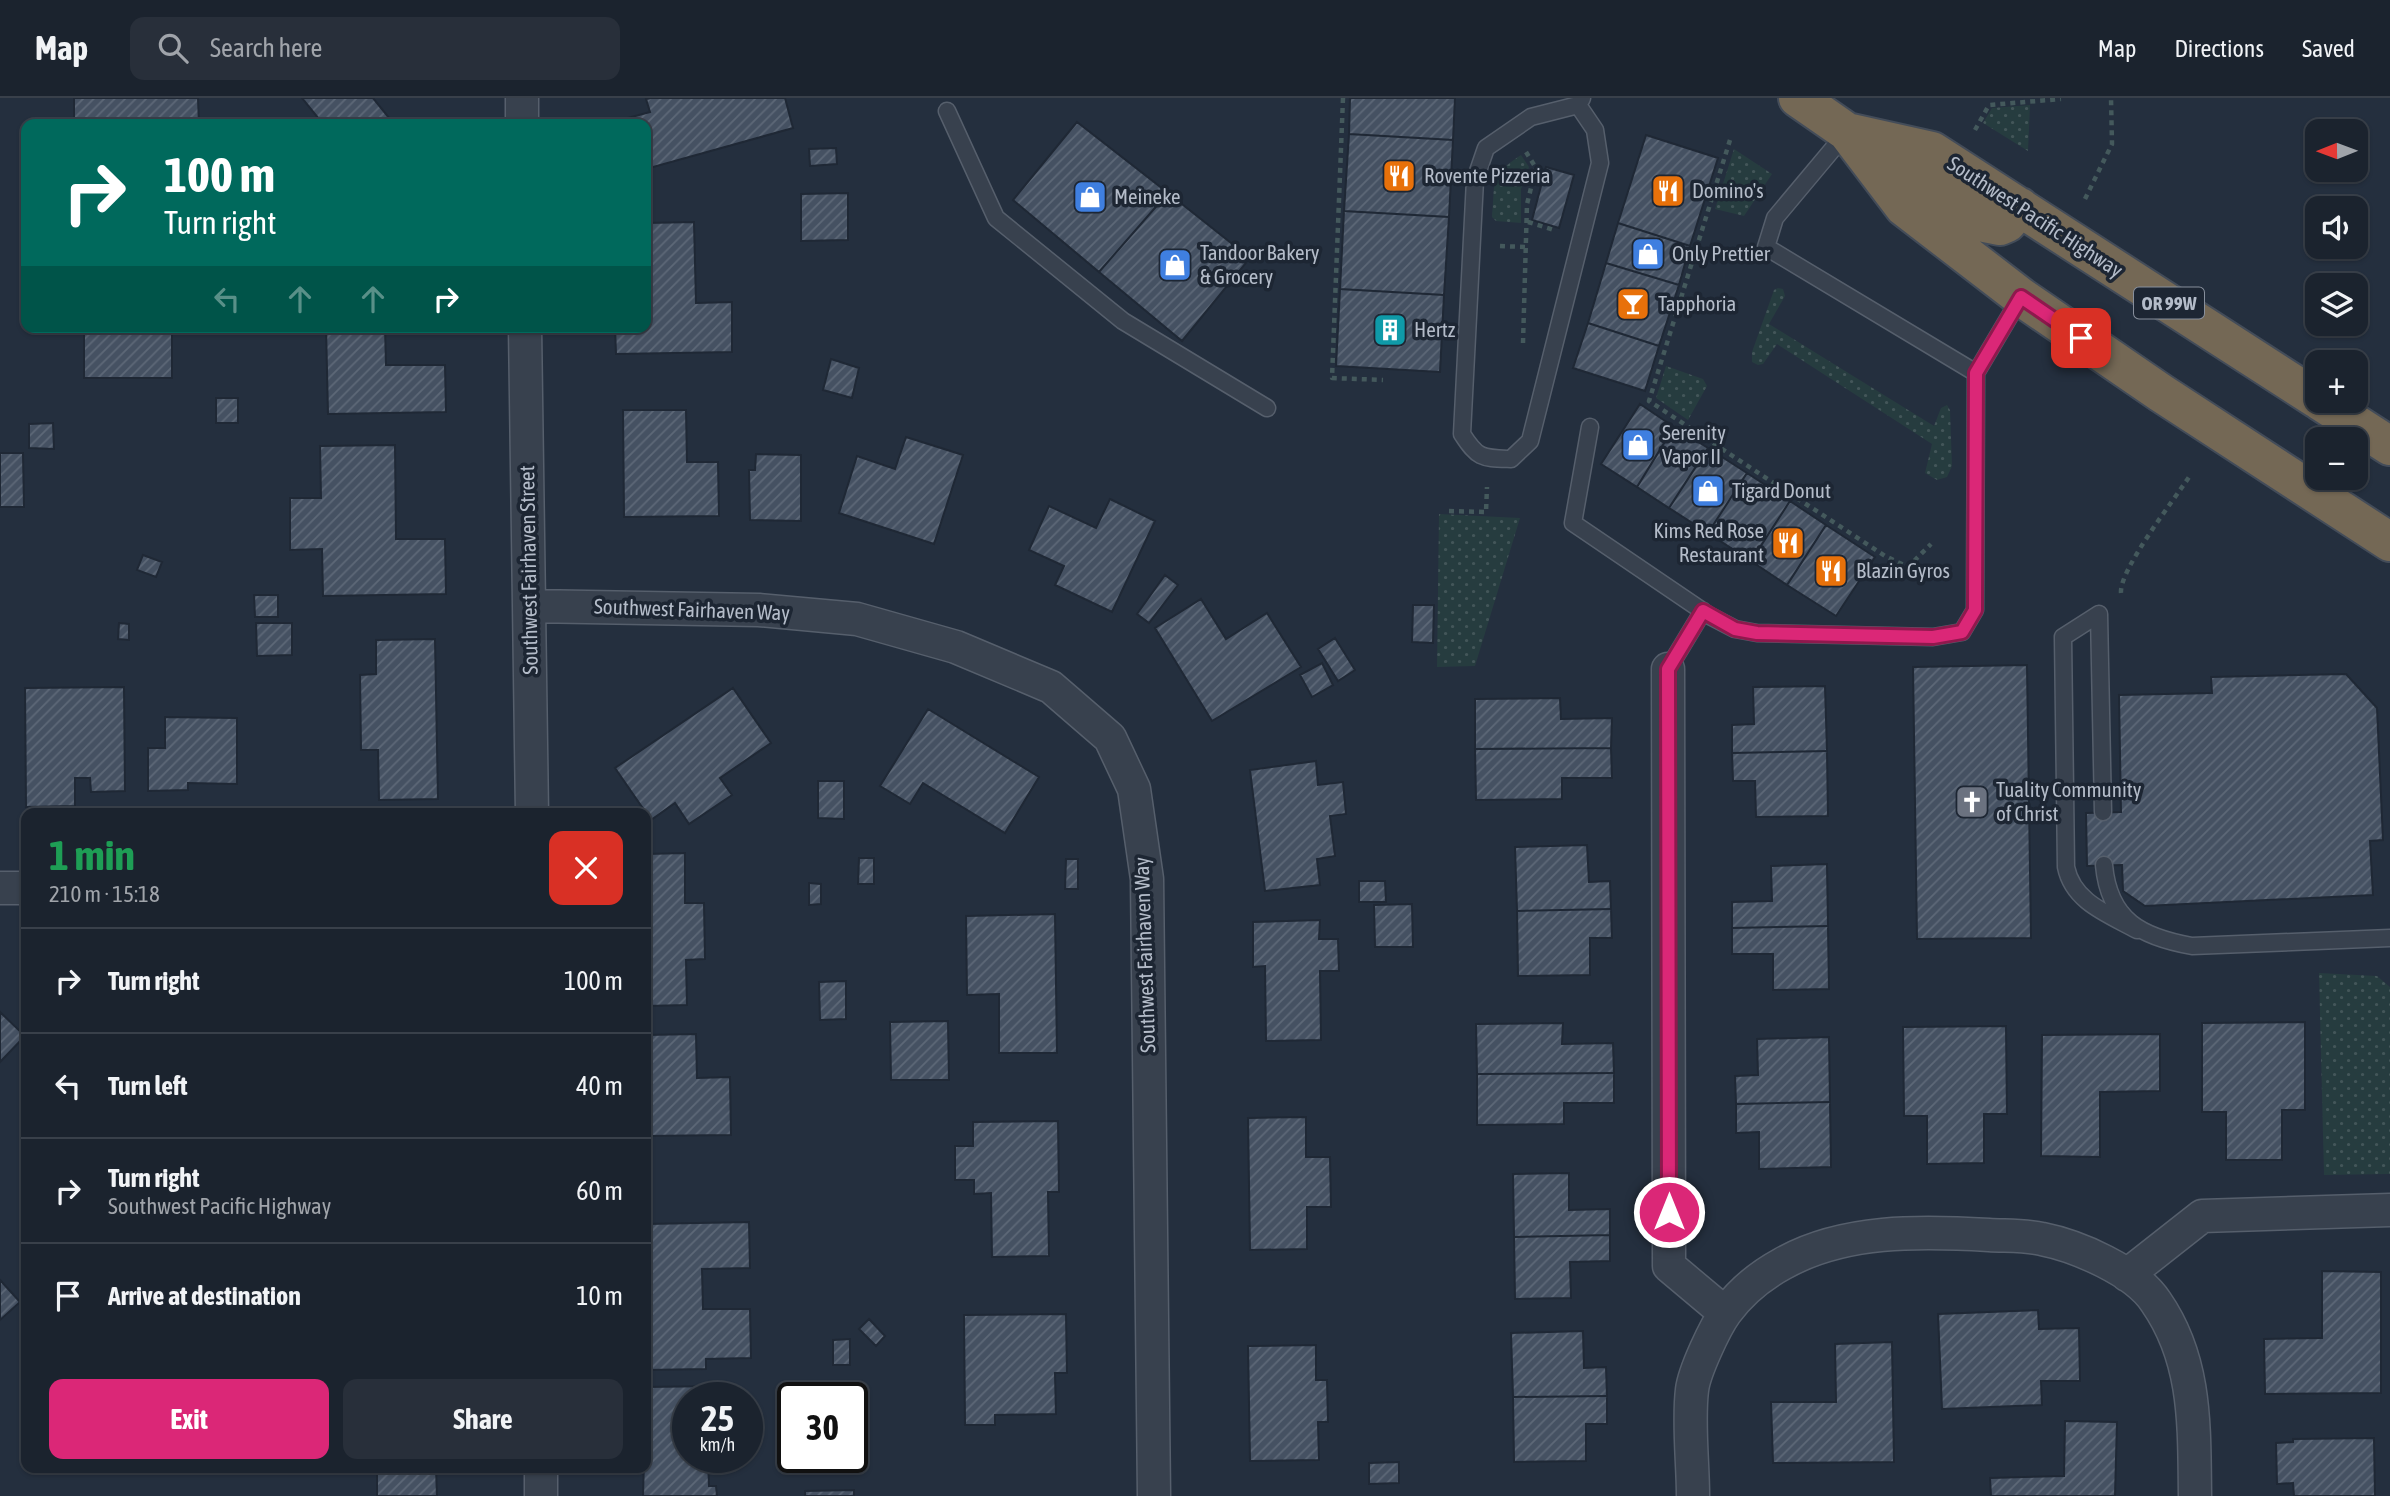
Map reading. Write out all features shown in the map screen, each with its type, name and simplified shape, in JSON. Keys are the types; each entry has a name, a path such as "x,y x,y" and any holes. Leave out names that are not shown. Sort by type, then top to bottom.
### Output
{"highway":[{"path":"1798,98 1847,132 1903,207 2021,297 2161,393 2390,542"},
{"name":"Southwest Pacific Highway","path":"1847,132 1985,223 2000,226 2007,223 2020,207 2305,392"},
{"name":"Southwest Pacific Highway","path":"2338,413 2390,446"}],"street":[{"path":"522,98 522,119"},
{"name":"Southwest Fairhaven Street","path":"525,333 532,808"},
{"name":"Southwest Fairhaven Way","path":"530,606 758,610 857,619 956,646 1051,687 1110,738 1135,789 1147,879 1154,1496"},
{"path":"1668,669 1669,1266 1725,1313"},
{"path":"0,888 21,888"},
{"path":"2127,1275 2202,1216 2390,1210"},
{"path":"1693,1496 1692,1389 1702,1359 1725,1313 1751,1285 1783,1263 1824,1247 1864,1237 1922,1233 2040,1238 2087,1252 2127,1275 2155,1300 2172,1331 2186,1366 2193,1401 2195,1496"},
{"path":"541,1473 541,1496"}],"lane":[{"path":"1580,101 1595,130 1600,163 1530,441 1511,459 1490,459 1474,453 1462,434 1475,180 1486,148 1531,117 1580,101"},
{"path":"947,111 996,218 1123,321 1267,408"},
{"path":"1847,132 1775,218 1766,247 1976,373"},
{"path":"1590,427 1573,523 1703,611 1735,629 1757,633 1933,637 1962,632 1975,610 1976,373 2021,297"},
{"path":"1668,669 1703,611"},
{"path":"2104,812 2099,614 2063,637 2066,867 2069,881 2084,900 2137,930 2165,941 2192,946 2390,938"},
{"path":"2104,865 2109,890 2116,905 2137,930"}],"path":[{"path":"1343,98 1332,378 1383,380"},
{"path":"2085,199 2112,145 2111,98"},
{"path":"1975,130 1989,105 2061,99"},
{"path":"1730,139 1649,401 1885,556 1909,567 1931,544"},
{"path":"1523,352 1527,204 1536,168 1526,152"},
{"path":"1528,222 1558,231"},
{"path":"2121,593 2121,584 2132,562 2189,477"},
{"path":"1449,511 1486,512 1487,487"}],"green space":[{"path":"2030,105 2028,151 1983,123 1992,108"},
{"path":"1734,149 1772,174 1744,216 1715,209"},
{"path":"1521,155 1529,167 1521,189 1521,223 1496,221 1492,217 1494,187 1498,175"},
{"path":"1783,289 1785,296 1769,324 1934,426 1941,408 1947,405 1950,410 1952,466 1947,477 1937,480 1925,473 1932,444 1777,344 1763,364 1752,362 1752,352 1774,290"},
{"path":"1666,366 1703,379 1707,386 1688,420 1656,398"},
{"path":"1439,514 1520,518 1475,666 1437,667"},
{"path":"2319,973 2377,976 2390,987 2390,1174 2324,1175"}],"building":[{"path":"74,98 198,98 199,119 74,119"},
{"path":"302,98 373,98 390,119 319,119"},
{"path":"785,98 793,128 651,168 651,119 624,119 650,112 646,99"},
{"path":"1350,98 1455,98 1453,140 1349,134"},
{"name":"Meineke","path":"1077,122 1168,193 1099,272 1013,200"},
{"name":"Rovente Pizzeria","path":"1349,134 1453,140 1449,217 1344,211"},
{"name":"Domino's","path":"1646,135 1718,158 1690,246 1618,223"},
{"path":"836,148 837,164 810,166 809,149"},
{"path":"1546,167 1574,175 1559,228 1532,220"},
{"path":"848,193 848,240 801,241 801,194"},
{"name":"Tandoor Bakery & Grocery","path":"1168,193 1250,258 1182,341 1099,272"},
{"path":"1344,211 1449,217 1444,295 1340,289"},
{"path":"694,222 696,303 732,302 732,352 616,354 615,333 651,333 651,223"},
{"name":"Only Prettier","path":"1618,223 1690,246 1679,285 1606,263"},
{"name":"Tapphoria","path":"1606,263 1679,285 1659,346 1588,323"},
{"name":"Hertz","path":"1340,289 1444,295 1440,372 1336,366"},
{"path":"1588,323 1659,346 1645,391 1573,368"},
{"path":"84,333 172,333 172,378 84,378"},
{"path":"326,333 385,333 386,365 445,365 446,412 328,414"},
{"path":"831,359 859,368 852,398 823,390"},
{"path":"216,398 238,398 238,423 216,423"},
{"name":"Serenity Vapor II","path":"1640,404 1674,427 1637,487 1601,464"},
{"path":"623,410 686,410 687,462 718,462 719,516 624,517"},
{"path":"53,423 54,449 29,448 29,424"},
{"path":"1674,427 1708,448 1669,508 1637,487"},
{"path":"906,437 963,455 934,544 839,513 857,456 895,469"},
{"path":"395,445 396,539 445,539 446,594 323,596 322,549 290,550 290,498 321,498 320,446"},
{"name":"Tigard Donut","path":"1708,448 1747,473 1708,533 1669,508"},
{"path":"0,453 23,453 24,507 0,507"},
{"path":"756,454 801,455 801,521 750,520 749,470 755,470"},
{"path":"1747,473 1790,501 1751,561 1708,533"},
{"path":"1110,499 1155,521 1112,612 1055,585 1064,566 1029,550 1049,506 1096,528"},
{"name":"Kims Red Rose Restaurant","path":"1790,501 1826,525 1787,585 1751,561"},
{"name":"Blazin Gyros","path":"1826,525 1875,557 1836,616 1787,585"},
{"path":"143,555 162,562 156,577 137,570"},
{"path":"1165,575 1178,585 1149,623 1137,614"},
{"path":"254,595 278,595 278,617 255,617"},
{"path":"1201,599 1226,639 1267,613 1301,667 1212,721 1155,628"},
{"path":"1413,605 1434,605 1433,643 1412,642"},
{"path":"119,623 129,624 129,640 118,639"},
{"path":"256,623 292,623 292,655 257,656"},
{"path":"1335,638 1355,670 1338,681 1318,649"},
{"path":"435,639 438,799 379,800 378,750 361,750 360,675 376,674 376,640"},
{"path":"1322,663 1333,685 1312,697 1300,675"},
{"name":"Tuality Community of Christ","path":"2027,665 2031,938 1917,939 1913,667"},
{"path":"2346,674 2377,708 2383,840 2370,841 2373,895 2145,906 2123,891 2122,865 2087,866 2086,813 2121,812 2119,695 2212,693 2211,677"},
{"path":"1825,686 1827,751 1732,753 1732,725 1754,724 1753,687"},
{"path":"124,687 125,791 91,792 90,778 75,778 75,806 26,807 25,688"},
{"path":"733,688 771,743 720,778 732,795 689,824 675,803 651,820 651,808 643,808 615,768"},
{"path":"1560,698 1561,719 1612,718 1611,748 1475,749 1475,699"},
{"path":"928,709 1039,777 1005,833 923,783 910,804 880,786"},
{"path":"165,717 237,718 237,784 188,783 188,790 148,791 148,748 165,748"},
{"path":"1611,748 1612,778 1562,778 1562,799 1476,800 1475,749"},
{"path":"1827,751 1828,816 1756,817 1755,781 1733,781 1732,753"},
{"path":"1316,761 1318,785 1343,782 1346,814 1330,816 1335,856 1317,859 1320,885 1265,891 1250,770"},
{"path":"818,781 844,781 844,819 818,818"},
{"path":"1587,845 1589,882 1610,881 1611,909 1517,911 1515,847"},
{"path":"685,853 685,903 704,903 705,959 686,960 687,1005 651,1006 651,854"},
{"path":"859,858 874,858 874,884 858,884"},
{"path":"1066,859 1078,859 1078,889 1065,889"},
{"path":"1827,864 1828,926 1732,928 1732,902 1772,901 1771,866"},
{"path":"1359,881 1385,881 1386,902 1359,902"},
{"path":"809,883 821,884 821,904 809,905"},
{"path":"1412,904 1413,947 1375,947 1374,905"},
{"path":"1611,909 1612,938 1590,938 1590,975 1518,976 1517,911"},
{"path":"1055,914 1057,1053 999,1053 999,994 967,995 966,916"},
{"path":"1320,920 1319,939 1338,939 1339,971 1320,971 1321,1040 1266,1041 1265,966 1253,967 1253,922"},
{"path":"1828,926 1829,989 1773,990 1773,954 1732,954 1732,928"},
{"path":"846,981 846,1019 820,1020 819,982"},
{"path":"0,1012 21,1032 21,1040 0,1062"},
{"path":"948,1021 949,1080 891,1080 890,1022"},
{"path":"2305,1022 2305,1110 2282,1110 2282,1160 2226,1160 2226,1112 2202,1112 2202,1023"},
{"path":"1563,1023 1562,1044 1613,1043 1614,1073 1477,1074 1476,1024"},
{"path":"2006,1026 2007,1114 1984,1114 1984,1163 1927,1164 1927,1116 1904,1116 1903,1027"},
{"path":"696,1034 697,1078 730,1077 731,1135 651,1136 651,1035"},
{"path":"2160,1034 2160,1091 2100,1092 2100,1157 2041,1156 2042,1035"},
{"path":"1829,1037 1830,1102 1736,1104 1735,1076 1758,1075 1757,1039"},
{"path":"1614,1073 1614,1103 1564,1103 1564,1124 1477,1125 1477,1074"},
{"path":"1830,1102 1831,1167 1759,1169 1759,1132 1736,1133 1736,1104"},
{"path":"1306,1117 1306,1157 1330,1157 1331,1207 1307,1207 1307,1249 1250,1250 1248,1118"},
{"path":"1058,1121 1059,1192 1048,1192 1049,1256 992,1257 991,1193 974,1194 974,1180 955,1180 955,1146 973,1146 973,1122"},
{"path":"1569,1173 1569,1210 1610,1209 1610,1235 1514,1237 1513,1174"},
{"path":"749,1222 750,1268 702,1269 703,1309 750,1309 751,1358 706,1359 706,1369 651,1370 651,1224"},
{"path":"1610,1235 1610,1261 1570,1262 1571,1298 1515,1299 1514,1237"},
{"path":"2322,1271 2381,1272 2381,1393 2265,1394 2264,1339 2322,1338"},
{"path":"0,1280 20,1302 0,1320"},
{"path":"2038,1310 2039,1329 2079,1328 2080,1381 2041,1381 2042,1405 1942,1409 1938,1314"},
{"path":"1066,1314 1067,1373 1055,1373 1056,1414 995,1415 995,1425 965,1425 964,1315"},
{"path":"869,1319 885,1336 876,1346 859,1329"},
{"path":"1583,1331 1584,1368 1606,1367 1607,1396 1513,1397 1511,1333"},
{"path":"850,1339 850,1365 833,1365 833,1340"},
{"path":"1892,1342 1894,1462 1773,1463 1771,1402 1836,1402 1835,1344"},
{"path":"1316,1345 1316,1380 1327,1380 1328,1422 1318,1422 1319,1460 1250,1461 1248,1346"},
{"path":"651,1387 672,1387 672,1473 709,1473 709,1486 716,1486 717,1496 643,1496 644,1473 651,1473"},
{"path":"1607,1396 1607,1424 1586,1424 1586,1461 1514,1462 1513,1397"},
{"path":"2065,1421 2117,1422 2115,1496 1991,1496 1990,1478 2064,1476"},
{"path":"2374,1438 2375,1496 2294,1496 2293,1483 2277,1484 2276,1443 2293,1442 2293,1439"},
{"path":"1399,1462 1399,1483 1369,1484 1369,1463"},
{"path":"377,1473 436,1473 437,1496 377,1496"},
{"path":"854,1490 854,1496 805,1496 805,1491"}],"place":[{"name":"Rovente Pizzeria","path":"1399,176"},
{"name":"Domino's","path":"1668,191"},
{"name":"Meineke","path":"1090,197"},
{"name":"Only Prettier","path":"1648,254"},
{"name":"Tandoor Bakery & Grocery","path":"1175,265"},
{"name":"Tapphoria","path":"1633,304"},
{"name":"Hertz","path":"1390,330"},
{"name":"Serenity Vapor II","path":"1638,445"},
{"name":"Tigard Donut","path":"1708,491"},
{"name":"Kims Red Rose Restaurant","path":"1788,543"},
{"name":"Blazin Gyros","path":"1831,571"},
{"name":"Tuality Community of Christ","path":"1972,802"}],"route":[{"path":"1669,1212 1668,669 1703,611 1735,629 1757,633 1933,637 1962,632 1975,610 1976,373 2021,297 2081,338"}]}
